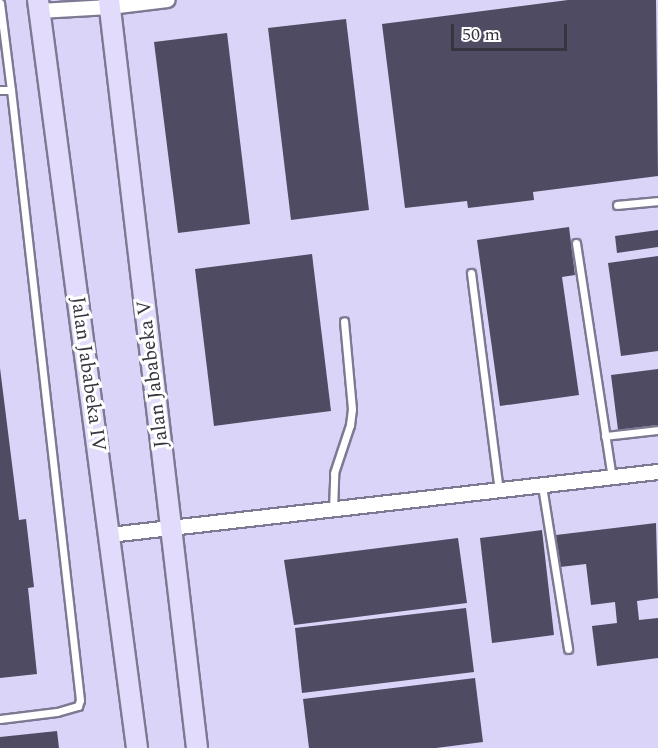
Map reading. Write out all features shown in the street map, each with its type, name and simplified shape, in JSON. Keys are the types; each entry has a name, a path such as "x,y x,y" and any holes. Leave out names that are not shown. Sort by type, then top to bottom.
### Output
{"street":[{"path":"38,5 168,0"},
{"name":"Jalan Jababeka V","path":"109,4 197,748"},
{"name":"Jalan Jababeka IV","path":"38,5 137,748"},
{"path":"110,535 658,472"}],"lane":[{"path":"0,3 80,700 78,706 65,710 0,719"},
{"path":"0,90 11,90"},
{"path":"617,205 658,201"},
{"path":"576,243 612,478"},
{"path":"471,273 499,490"},
{"path":"333,510 334,473 350,425 352,409 344,321"},
{"path":"605,436 658,430"},
{"path":"542,486 568,650"}],"shaded area":[{"path":"0,0 658,0 658,748 0,748"}],"building":[{"path":"568,0 656,0 658,176 533,192 534,200 468,208 467,201 405,208 382,24"},
{"path":"346,19 369,210 291,220 268,28"},
{"path":"227,33 250,224 178,233 154,42"},
{"path":"569,227 575,275 562,277 579,395 500,406 477,240"},
{"path":"658,230 658,247 617,253 615,236"},
{"path":"312,254 331,411 214,426 195,269"},
{"path":"658,256 658,351 621,356 608,263"},
{"path":"0,368 19,520 26,519 34,587 28,588 37,674 0,678"},
{"path":"658,369 658,425 618,430 611,375"},
{"path":"656,523 658,598 637,601 639,620 658,618 658,658 597,666 592,626 617,623 615,602 591,605 586,564 560,567 556,535"},
{"path":"542,530 554,635 492,643 480,538"},
{"path":"458,538 467,603 294,625 284,560"},
{"path":"466,608 474,672 302,693 295,628"},
{"path":"475,678 483,742 436,748 309,748 303,699"},
{"path":"57,731 59,748 0,748 0,737"}]}
